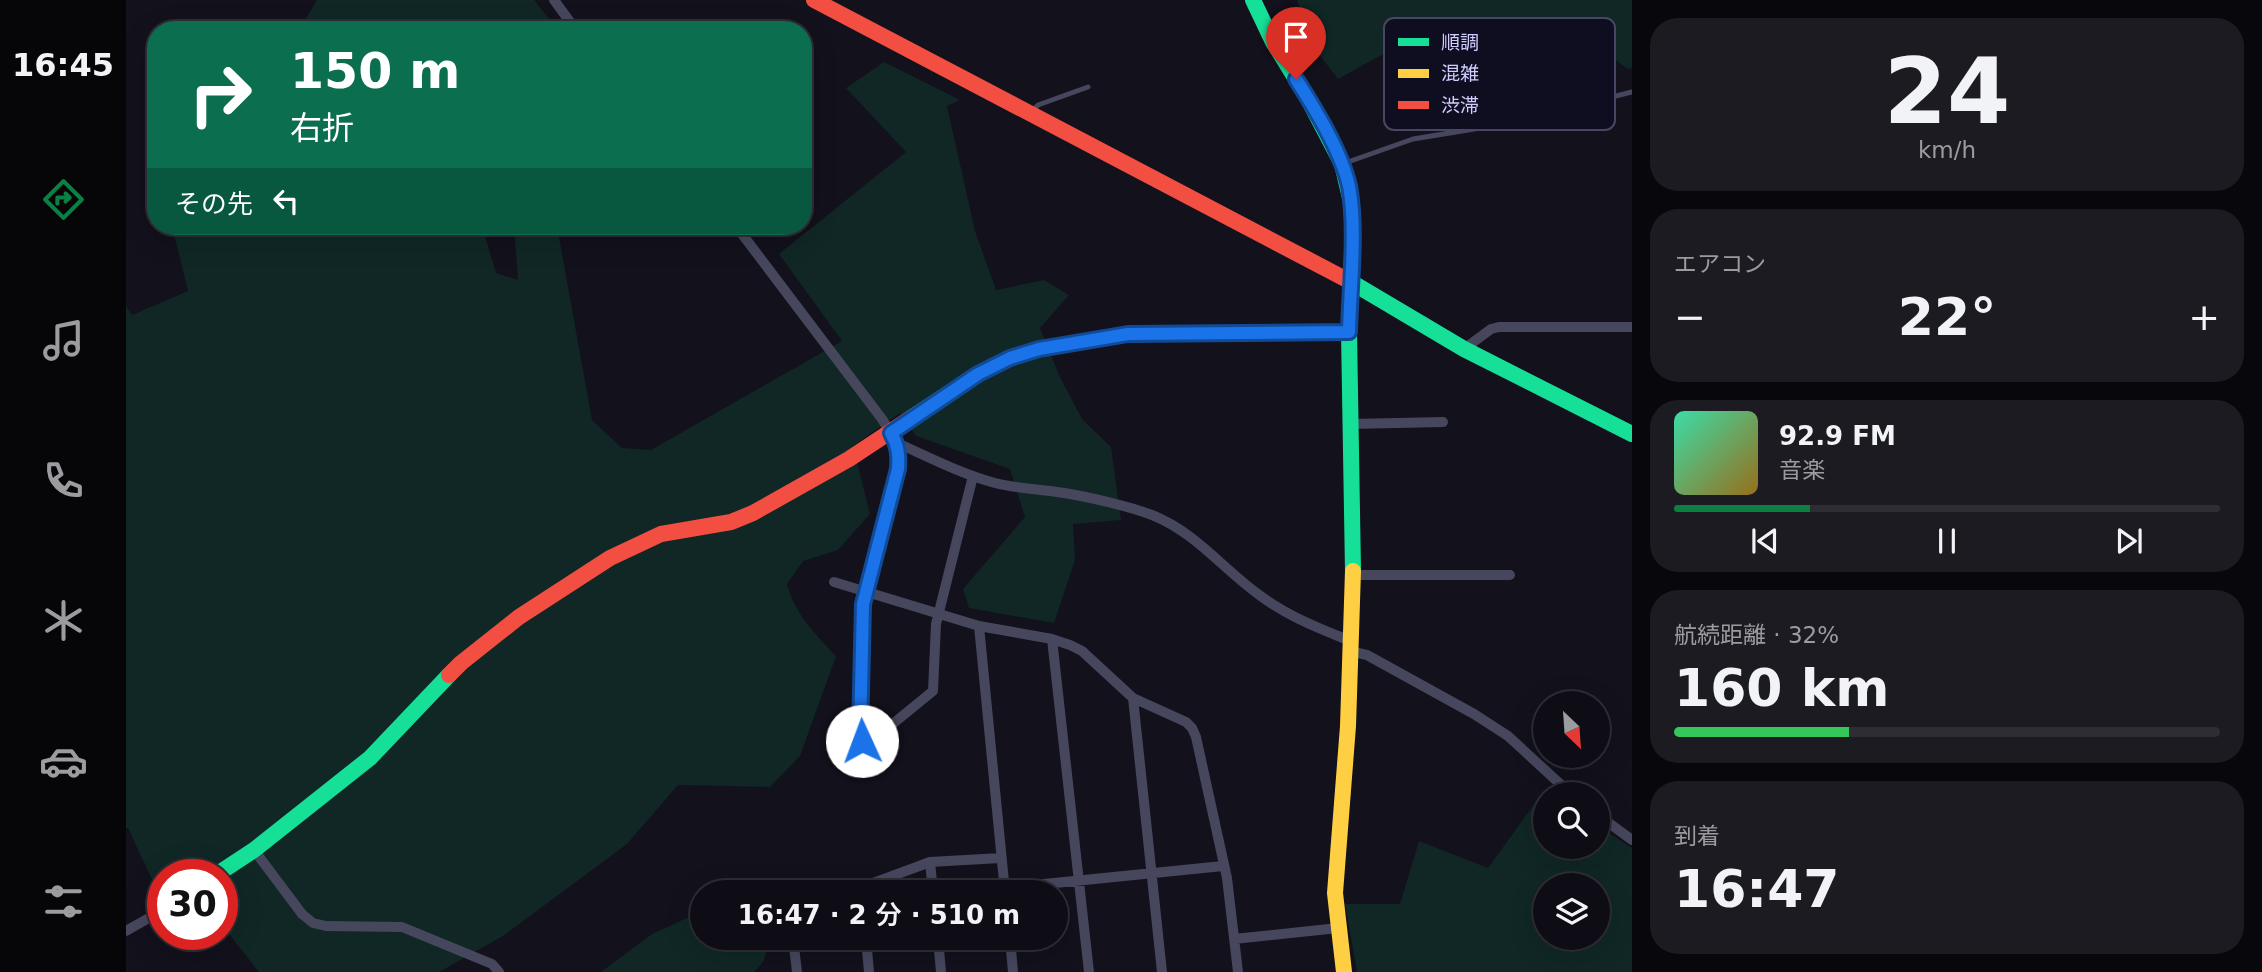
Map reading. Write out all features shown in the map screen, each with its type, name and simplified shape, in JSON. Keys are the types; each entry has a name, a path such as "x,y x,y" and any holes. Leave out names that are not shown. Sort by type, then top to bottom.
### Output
{"street":[{"path":"554,0 569,21"},
{"path":"814,0 1350,281 1464,349 1632,434"},
{"path":"1254,0 1273,42 1307,97 1342,164 1351,212 1349,332 1353,575 1348,726 1335,877 1344,972"},
{"path":"743,235 894,438 973,476 995,483 1067,493 1149,514 1173,525 1274,605 1304,623 1343,638 1367,655 1474,714 1508,736 1558,782"},
{"path":"1464,349 1491,329 1499,327 1632,327"},
{"path":"238,861 370,758 461,663 519,617 581,575 661,534 731,522 753,513 894,438 978,374 1010,358 1039,349 1128,334 1349,332"},
{"path":"1350,424 1443,422"},
{"path":"894,438 898,469 863,604 860,733 862,741 866,743 933,691 936,624 973,476"},
{"path":"1353,575 1510,575"},
{"path":"834,582 979,626 1052,639 1082,651 1133,698 1186,722 1196,737 1223,866 1238,972"},
{"path":"979,626 1004,880"},
{"path":"1052,639 1089,972"},
{"path":"1133,698 1162,972"},
{"path":"1610,824 1632,840"},
{"path":"254,850 302,914 313,923 326,926 402,926 492,964 499,972"},
{"path":"887,880 930,862 1001,858"},
{"path":"930,862 932,880"},
{"path":"1068,881 1223,866"},
{"path":"126,931 147,919"},
{"path":"1234,939 1338,928"},
{"path":"794,950 797,972"},
{"path":"867,950 869,972"},
{"path":"939,950 941,972"},
{"path":"1011,950 1013,972"}],"lane":[{"path":"1029,114 1038,105 1088,87"},
{"path":"1615,96 1632,92"},
{"path":"1342,164 1413,139 1468,130"}],"green space":[{"path":"317,0 534,0 551,21 304,21"},
{"path":"1297,0 1632,0 1632,68 1628,69 1615,60 1615,18 1384,18 1384,54 1338,79 1315,49"},
{"path":"884,62 960,100 947,106 975,231 996,290 1044,280 1069,295 1040,328 1059,375 1082,419 1111,447 1121,520 1073,524 1075,560 1054,623 969,608 963,589 1025,517 1010,469 916,436 900,413 853,446 870,514 838,550 803,561 787,584 800,614 836,656 800,756 770,787 678,785 627,844 503,936 439,972 259,972 238,945 238,859 147,859 147,869 126,828 126,306 132,315 188,291 174,235 485,235 496,273 518,280 515,235 559,235 592,420 622,448 651,450 842,341 779,254 803,235 812,235 812,227 906,152 846,88"},
{"path":"1533,806 1533,859 1610,859 1610,834 1632,848 1632,972 1357,972 1345,904 1400,904 1419,841 1488,868"},
{"path":"690,917 690,950 767,950 763,962 754,972 601,972 652,934"}],"traffic: fast":[{"path":"1253,0 1273,42 1307,97 1342,164 1351,202 1353,232 1349,332 1353,571"},
{"path":"1351,282 1464,349 1632,434"},
{"path":"911,418 978,374 1010,358 1039,349 1128,334 1349,332"},
{"path":"238,861 370,758 449,675"}],"traffic: slow":[{"path":"1344,972 1335,893 1348,726 1353,571"}],"traffic: jam":[{"path":"814,0 1351,282"},
{"path":"449,675 519,617 610,558 661,534 731,522 753,513 849,459 911,418"}],"route":[{"path":"862,741 863,604 898,469 897,443 891,433 978,374 1010,358 1039,349 1128,334 1349,332 1353,232 1348,185 1342,164 1296,79"}]}
